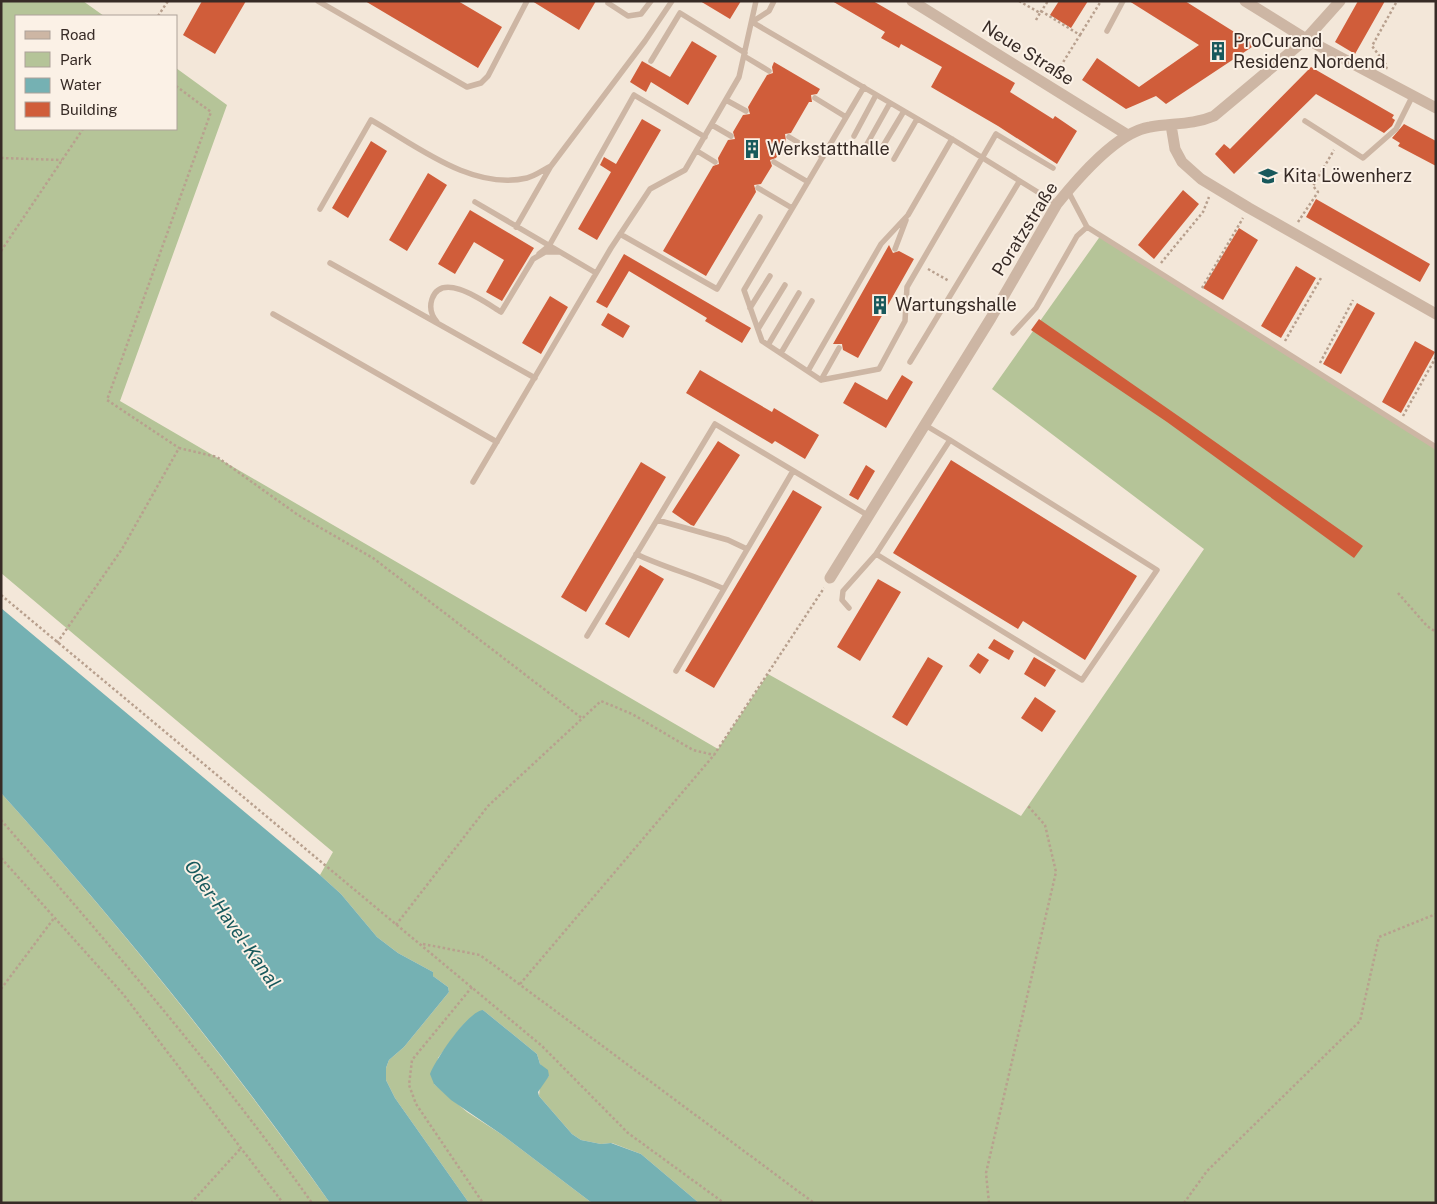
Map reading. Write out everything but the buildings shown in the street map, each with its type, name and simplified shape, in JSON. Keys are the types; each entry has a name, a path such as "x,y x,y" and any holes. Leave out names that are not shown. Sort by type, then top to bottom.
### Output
{"street":[{"name":"Neue Straße","path":"912,1 1126,134"},
{"path":"1245,1 1306,39 1436,108"},
{"name":"Poratzstraße","path":"830,578 1057,204 1068,191 1126,134 1148,127 1198,122 1214,116 1306,39 1340,1"},
{"path":"1171,125 1175,149 1182,162 1216,188 1436,314"}],"lane":[{"path":"318,1 467,88 474,87 488,76 527,1"},
{"path":"608,3 628,16 641,14 651,1"},
{"path":"516,226 551,166 639,49 672,1"},
{"path":"473,482 596,273 650,189 685,170 697,151 739,77 756,1"},
{"path":"752,22 768,11 774,1"},
{"path":"1107,31 1123,1"},
{"path":"651,61 680,12 769,71"},
{"path":"752,22 952,139 1057,204"},
{"path":"864,88 744,290 762,340 821,380 879,369 905,321 907,287 996,134 1053,168"},
{"path":"438,323 432,316 430,306 432,297 438,291 448,287 462,289 501,312 533,259 550,246 634,95 705,137"},
{"path":"854,136 876,95"},
{"path":"1305,121 1363,158 1396,129 1413,95"},
{"path":"815,98 846,116"},
{"path":"726,100 746,111"},
{"path":"867,144 890,103"},
{"path":"880,151 904,111"},
{"path":"894,159 917,119"},
{"path":"320,210 372,120 467,175 487,180 528,178 551,166"},
{"path":"712,125 731,136"},
{"path":"789,137 823,157"},
{"path":"895,249 908,215 952,139"},
{"path":"697,151 715,162"},
{"path":"774,162 808,182"},
{"path":"910,362 1019,182"},
{"path":"758,188 792,208"},
{"path":"1068,191 1087,227 1436,447"},
{"path":"474,202 596,273"},
{"path":"808,371 881,244 908,215"},
{"path":"620,234 717,289 760,217"},
{"path":"1013,333 1036,308 1077,236 1087,227"},
{"path":"539,254 560,252"},
{"path":"330,263 535,378"},
{"path":"750,308 770,276"},
{"path":"758,329 785,285"},
{"path":"768,345 799,293"},
{"path":"781,353 812,301"},
{"path":"273,314 497,442"},
{"path":"821,380 840,348"},
{"path":"587,636 715,424 869,516"},
{"path":"876,554 1082,680 1157,570 925,424"},
{"path":"849,608 842,600 843,591 876,554 950,440"},
{"path":"676,671 793,470"},
{"path":"657,520 728,540 747,549"},
{"path":"636,554 659,565 696,576 724,589"}],"path":[{"path":"159,15 168,1"},
{"path":"1019,1 1080,35"},
{"path":"1036,20 1048,1"},
{"path":"1056,72 1101,1"},
{"path":"1381,79 1387,66 1372,46 1397,1"},
{"path":"178,87 211,112 107,400 179,448 217,457 298,515 373,558 583,718"},
{"path":"1,251 82,130"},
{"path":"1291,232 1318,192 1313,186 1339,143"},
{"path":"1,158 62,160"},
{"path":"1155,270 1203,212 1205,202 1216,188"},
{"path":"1197,296 1249,208"},
{"path":"920,264 957,286"},
{"path":"1280,349 1321,278"},
{"path":"1316,371 1353,300"},
{"path":"1399,424 1436,356"},
{"path":"57,643 122,549 179,448"},
{"path":"520,984 714,755 830,578"},
{"path":"1398,593 1427,626 1436,632"},
{"path":"1,595 542,1046 628,1133 724,1203"},
{"path":"396,925 488,806 601,701 632,714 693,750 714,755"},
{"path":"989,1203 986,1173 1056,872 1046,825 1028,806"},
{"path":"1,820 109,944 275,1151 312,1203"},
{"path":"1,858 123,994 283,1203"},
{"path":"1184,1203 1206,1171 1360,1021 1379,937 1436,914"},
{"path":"1,989 54,917"},
{"path":"421,944 480,955 814,1203"},
{"path":"472,987 412,1060 409,1085 416,1104 484,1203"},
{"path":"191,1203 241,1148"}],"green space":[{"path":"1,1 83,1 103,15 15,15 15,130 178,130 178,69 227,105 120,401 718,749 768,674 1021,816 1204,549 992,389 1101,235 1436,446 1436,1203 699,1203 641,1154 612,1143 601,1144 581,1140 572,1134 539,1096 540,1086 549,1076 540,1064 537,1054 483,1010 462,1026 438,1058 434,1084 467,1112 501,1134 592,1203 469,1203 395,1098 386,1080 386,1068 389,1060 404,1047 449,992 448,987 433,976 433,972 398,953 377,937 341,894 320,875 333,852 1,573"},
{"path":"1,793 88,892 172,994 252,1097 330,1203 1,1203"}],"water":[{"name":"Oder-Havel-Kanal","path":"1,608 320,875 341,894 377,937 398,953 433,972 433,976 448,987 449,992 404,1047 389,1060 386,1068 386,1080 395,1098 469,1203 330,1203 213,1045 88,892 1,793"},
{"path":"483,1010 537,1054 540,1064 548,1070 549,1076 538,1092 539,1096 572,1134 581,1140 601,1144 611,1143 641,1154 699,1203 592,1203 501,1134 451,1100 434,1084 430,1074 445,1048 461,1027 476,1013"}],"place":[{"name":"ProCurand Residenz Nordend","path":"1218,51"},
{"name":"Werkstatthalle","path":"752,149"},
{"name":"Kita Löwenherz","path":"1268,176"},
{"name":"Wartungshalle","path":"880,305"}]}
